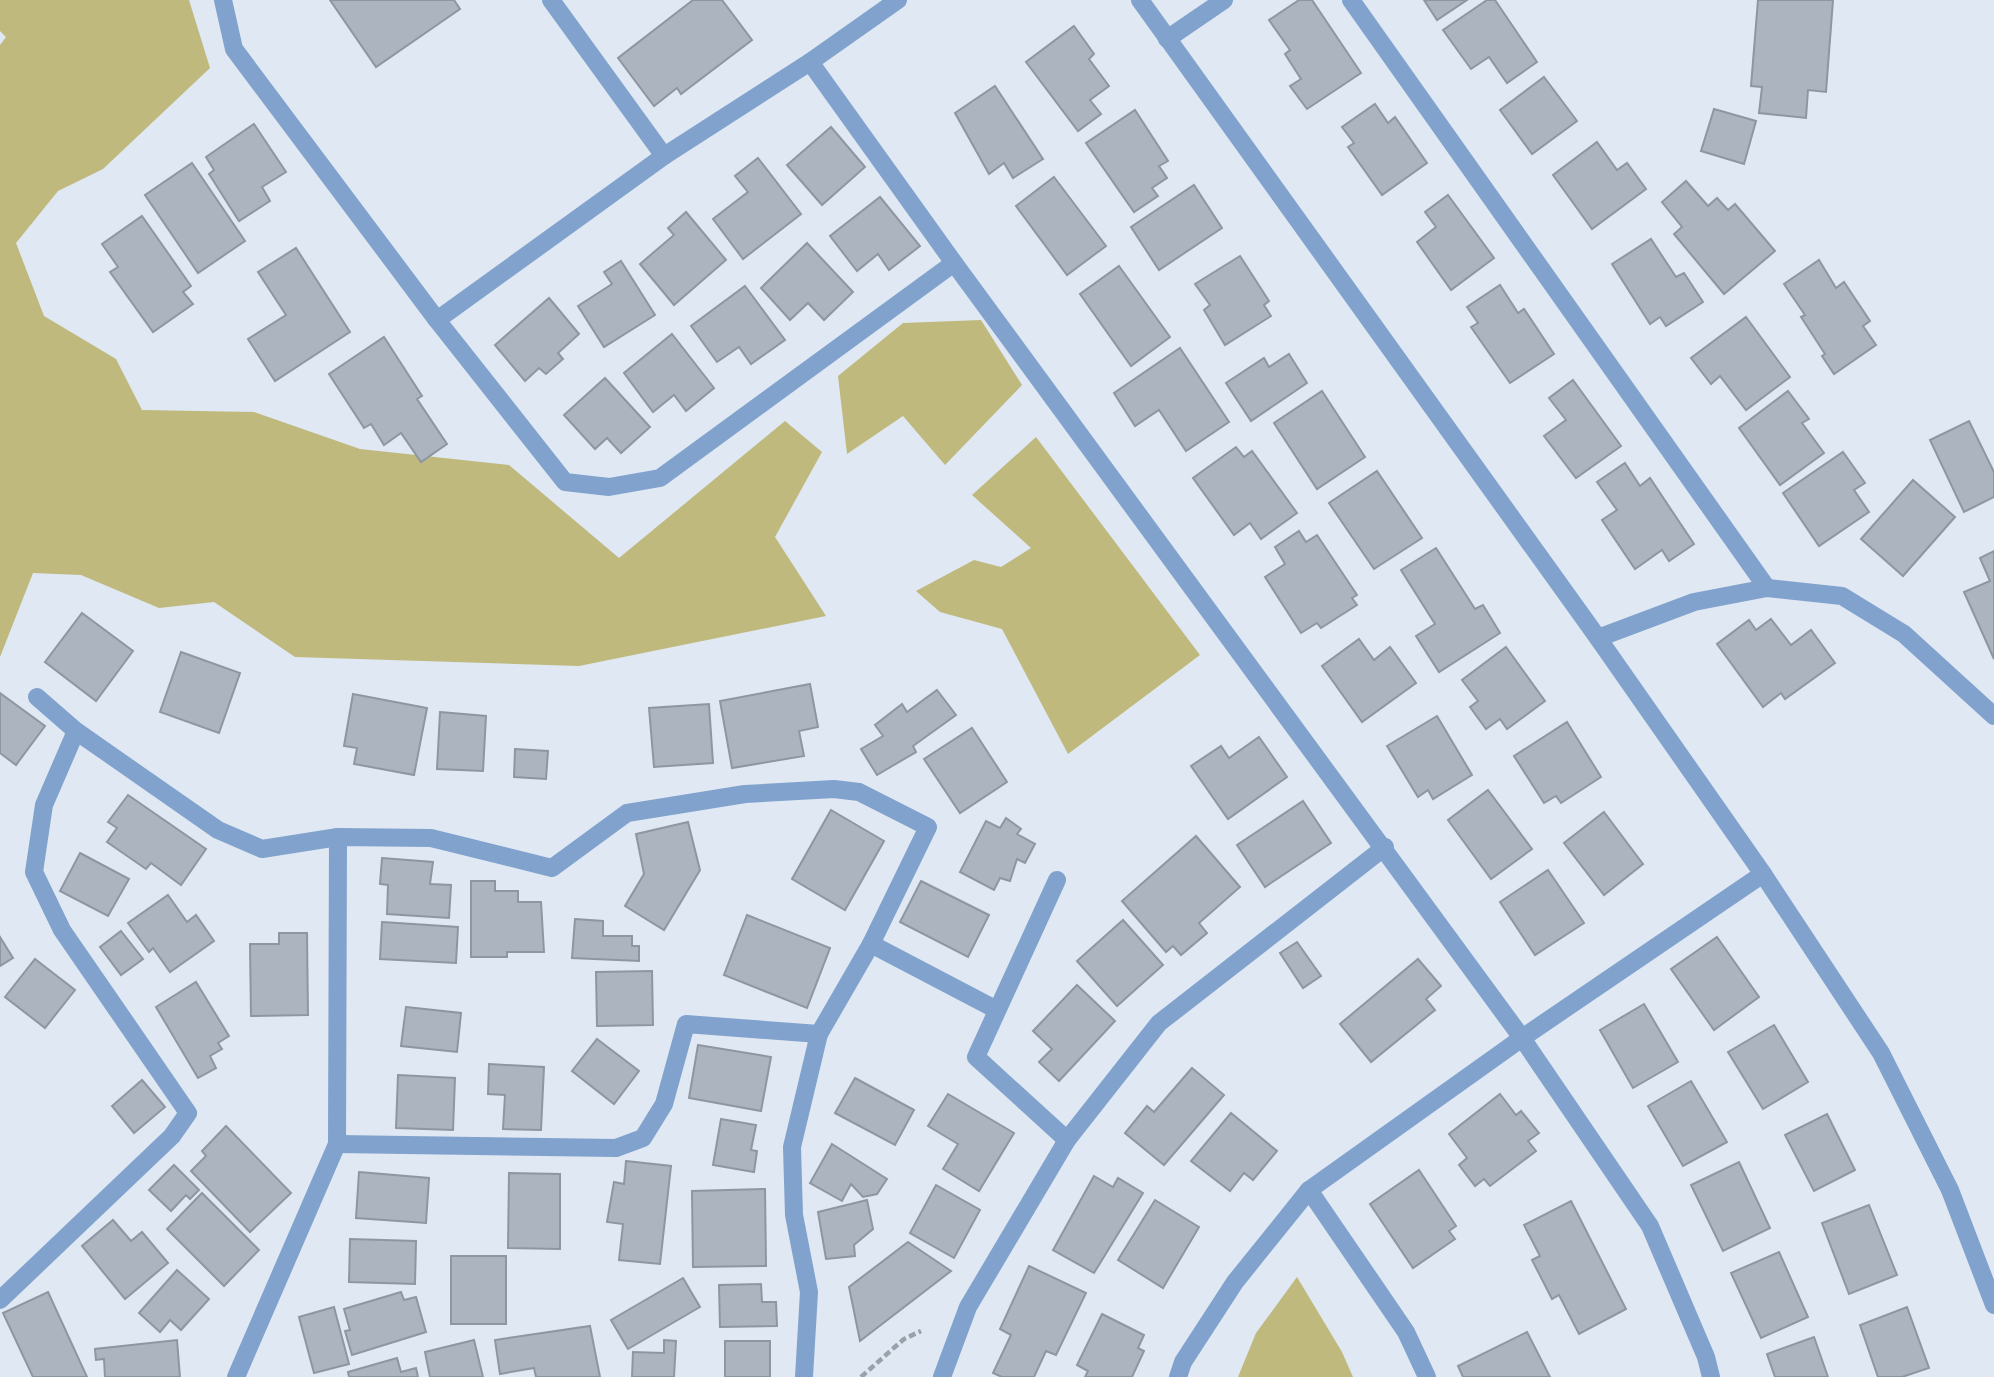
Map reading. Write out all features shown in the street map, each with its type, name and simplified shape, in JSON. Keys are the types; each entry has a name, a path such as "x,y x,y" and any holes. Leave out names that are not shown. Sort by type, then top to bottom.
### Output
{"street":[{"path":"223,0 234,49 437,320 565,482 609,487 660,478 954,263"},
{"path":"551,0 664,156"},
{"path":"437,320 664,156 810,62 898,0"},
{"path":"1140,0 1598,638 1763,874 1881,1053 1950,1190 1994,1305"},
{"path":"1167,39 1224,0"},
{"path":"1351,0 1768,589"},
{"path":"810,62 954,263 1385,847 1522,1038 1650,1226 1706,1356 1711,1377"},
{"path":"1598,638 1695,602 1768,589 1842,596 1904,634 1994,716"},
{"path":"37,697 76,731 218,830 262,849 338,837 431,838 552,868 627,813 746,794 834,789 859,792 928,827 871,944 819,1034 792,1147 794,1215 809,1292 804,1377"},
{"path":"0,1300 172,1136 188,1113 62,930 34,872 44,805 76,731"},
{"path":"236,1377 337,1143 338,837"},
{"path":"942,1377 968,1307 1067,1140 1159,1023 1385,847"},
{"path":"1178,1377 1183,1362 1235,1282 1309,1190 1522,1038 1763,874"},
{"path":"1058,880 976,1057 1067,1140"},
{"path":"871,944 996,1010"},
{"path":"337,1143 616,1148 643,1138 664,1104 686,1024 819,1034"},
{"path":"1309,1190 1406,1332 1427,1377"}],"path":[{"path":"861,1377 904,1339 968,1307"}],"shaded area":[{"path":"0,0 189,0 210,68 103,169 58,191 16,243 44,316 116,359 142,410 254,412 360,449 509,465 619,558 785,421 822,452 775,537 826,616 579,666 295,657 214,602 159,608 81,575 33,573 0,657 0,45 6,37 0,31"},
{"path":"981,320 1022,385 945,465 903,416 847,454 838,376 903,323"},
{"path":"1036,437 1200,655 1068,754 1002,629 940,612 916,591 974,560 1001,567 1031,548 972,495"},
{"path":"1297,1277 1342,1352 1353,1377 1238,1377 1256,1333"}],"building":[{"path":"330,0 454,0 460,9 376,67"},
{"path":"693,0 722,0 752,40 681,94 677,88 654,106 618,58"},
{"path":"1299,0 1312,0 1361,73 1307,109 1290,86 1301,79 1285,54 1290,50 1269,20"},
{"path":"1424,0 1467,0 1437,20"},
{"path":"1487,0 1495,0 1537,62 1507,83 1489,57 1471,69 1443,30"},
{"path":"1758,0 1833,0 1826,92 1808,90 1806,118 1759,113 1762,87 1751,86"},
{"path":"1074,26 1094,54 1089,59 1109,86 1090,100 1101,114 1078,131 1026,62"},
{"path":"1544,77 1577,121 1532,154 1500,110"},
{"path":"995,86 1043,159 1013,178 1004,163 989,174 955,113"},
{"path":"1375,104 1388,123 1395,117 1427,163 1382,195 1348,147 1354,143 1342,127"},
{"path":"1714,109 1756,121 1744,164 1701,151"},
{"path":"1135,110 1168,161 1159,166 1167,178 1152,188 1158,196 1134,212 1086,143"},
{"path":"254,124 286,172 262,187 270,201 239,221 209,174 214,170 206,157"},
{"path":"831,127 865,167 822,205 787,165"},
{"path":"1597,142 1617,170 1627,163 1646,189 1592,229 1553,175"},
{"path":"758,158 801,214 743,259 713,219 748,192 735,176"},
{"path":"192,163 245,241 198,273 145,195"},
{"path":"1054,177 1106,246 1067,275 1016,206"},
{"path":"1686,181 1708,206 1717,198 1728,210 1735,204 1775,251 1724,294 1674,234 1682,227 1662,202"},
{"path":"1194,185 1222,228 1159,270 1131,227"},
{"path":"1448,195 1494,258 1451,290 1417,242 1436,227 1425,212"},
{"path":"880,197 920,246 889,270 878,254 857,271 830,236"},
{"path":"686,212 726,260 674,305 640,264 674,235 668,228"},
{"path":"142,216 191,286 183,292 193,304 153,332 110,272 118,267 102,244"},
{"path":"1651,239 1676,277 1684,273 1703,302 1666,326 1660,317 1650,324 1612,264"},
{"path":"807,243 853,292 824,320 808,303 790,320 761,288"},
{"path":"296,248 350,332 275,381 248,339 286,315 258,272"},
{"path":"1240,256 1269,301 1264,305 1271,316 1225,345 1204,310 1210,305 1195,284"},
{"path":"1819,260 1836,288 1844,282 1870,321 1863,326 1876,345 1834,374 1822,356 1825,354 1801,317 1805,315 1784,284"},
{"path":"621,261 655,315 604,347 578,306 612,284 604,272"},
{"path":"1119,266 1170,337 1131,366 1080,294"},
{"path":"1500,285 1518,313 1524,309 1554,354 1510,383 1471,327 1478,323 1467,307"},
{"path":"745,286 785,340 751,364 739,347 717,362 691,326"},
{"path":"549,298 579,334 558,353 563,359 546,374 539,368 525,381 495,345"},
{"path":"1746,317 1790,377 1746,410 1720,376 1711,384 1691,358"},
{"path":"672,334 714,388 686,411 674,395 653,412 624,373"},
{"path":"384,337 422,396 417,399 447,444 421,462 401,433 384,445 371,424 364,428 329,374"},
{"path":"1180,348 1229,422 1186,451 1159,410 1135,426 1114,393"},
{"path":"1289,354 1307,383 1251,421 1226,383 1264,358 1269,367"},
{"path":"605,378 650,427 621,453 607,438 595,449 564,415"},
{"path":"1573,380 1621,446 1576,478 1544,436 1566,420 1549,398"},
{"path":"1322,391 1365,457 1317,489 1274,423"},
{"path":"1788,391 1809,419 1802,423 1824,453 1780,485 1739,428"},
{"path":"1969,421 1994,472 1994,497 1964,512 1930,440"},
{"path":"1236,447 1244,457 1252,451 1297,513 1261,539 1250,523 1234,535 1193,478"},
{"path":"1843,452 1865,483 1854,490 1869,512 1819,546 1783,493"},
{"path":"1625,463 1640,486 1650,478 1694,544 1669,561 1662,550 1635,569 1602,520 1617,510 1597,482"},
{"path":"1377,471 1422,538 1374,569 1329,503"},
{"path":"1913,480 1955,517 1903,576 1861,539"},
{"path":"1299,531 1306,542 1317,535 1357,595 1352,598 1357,605 1321,628 1317,623 1301,633 1265,577 1285,564 1275,547"},
{"path":"1436,548 1475,609 1483,605 1500,633 1439,672 1416,636 1435,624 1401,570"},
{"path":"1994,551 1994,659 1964,592 1990,581 1980,558"},
{"path":"82,613 133,651 96,701 45,662"},
{"path":"1771,619 1791,645 1811,630 1835,663 1785,699 1781,693 1763,707 1717,644 1749,620 1756,630"},
{"path":"1359,639 1374,660 1390,647 1416,683 1362,722 1322,666"},
{"path":"1506,647 1545,701 1507,729 1500,719 1486,729 1470,707 1478,701 1462,680"},
{"path":"181,652 240,673 219,733 160,712"},
{"path":"810,684 818,727 799,731 804,756 732,768 720,701"},
{"path":"937,690 956,715 913,746 916,752 877,775 861,749 883,736 875,725 902,704 907,712"},
{"path":"0,693 45,726 16,765 0,753"},
{"path":"353,694 427,708 414,775 354,764 357,748 344,746"},
{"path":"709,704 713,763 654,767 649,708"},
{"path":"440,712 486,716 483,771 437,769"},
{"path":"1437,716 1472,775 1433,799 1428,790 1418,797 1387,746"},
{"path":"1567,722 1601,777 1561,803 1556,796 1544,803 1514,756"},
{"path":"972,728 1007,782 960,813 924,759"},
{"path":"1259,737 1287,777 1228,819 1191,766 1221,746 1229,758"},
{"path":"515,749 548,751 546,779 514,777"},
{"path":"1488,790 1532,849 1491,879 1448,820"},
{"path":"128,795 206,849 181,885 151,863 146,869 107,842 117,828 108,822"},
{"path":"1303,801 1331,843 1265,887 1237,845"},
{"path":"831,810 884,841 845,910 792,879"},
{"path":"1604,812 1643,864 1604,895 1564,843"},
{"path":"1006,818 1021,829 1017,834 1035,844 1025,863 1017,859 1010,881 1000,878 994,890 960,872 986,821 1000,828"},
{"path":"688,822 700,870 664,930 625,906 644,874 636,834"},
{"path":"1196,836 1240,887 1199,923 1207,933 1181,955 1173,946 1166,952 1122,901"},
{"path":"80,853 129,879 108,916 60,891"},
{"path":"382,858 433,862 430,884 451,885 449,918 387,914 388,885 380,884"},
{"path":"1548,870 1584,923 1535,955 1500,902"},
{"path":"471,881 495,881 495,891 518,891 518,902 541,902 544,952 507,952 507,957 471,957"},
{"path":"921,881 989,915 968,957 900,922"},
{"path":"168,895 187,922 196,915 214,941 170,972 153,948 149,952 128,923"},
{"path":"747,915 830,948 807,1008 724,975"},
{"path":"575,919 603,921 603,936 632,936 632,946 639,946 639,961 572,958"},
{"path":"1123,920 1163,965 1117,1006 1077,961"},
{"path":"382,922 458,927 456,963 380,959"},
{"path":"121,931 143,959 121,975 100,947"},
{"path":"279,933 307,933 308,1015 251,1016 250,944 279,944"},
{"path":"0,937 13,958 0,966"},
{"path":"1717,937 1759,997 1714,1030 1671,969"},
{"path":"1297,942 1321,976 1303,988 1280,953"},
{"path":"35,959 75,990 45,1028 5,997"},
{"path":"1418,959 1441,986 1426,999 1435,1010 1371,1062 1340,1024"},
{"path":"652,971 653,1025 597,1026 596,972"},
{"path":"196,982 229,1036 218,1043 222,1049 210,1056 216,1068 198,1078 156,1007"},
{"path":"1077,985 1115,1021 1059,1081 1039,1062 1052,1049 1033,1031"},
{"path":"1644,1004 1678,1062 1633,1088 1600,1030"},
{"path":"406,1007 461,1013 457,1052 401,1046"},
{"path":"1774,1025 1808,1082 1763,1109 1728,1052"},
{"path":"597,1039 639,1071 614,1104 572,1071"},
{"path":"698,1045 771,1057 761,1111 689,1098"},
{"path":"489,1064 544,1067 541,1130 503,1129 505,1095 488,1094"},
{"path":"1192,1068 1224,1095 1164,1165 1125,1133 1147,1106 1154,1112"},
{"path":"398,1075 455,1078 453,1130 396,1128"},
{"path":"855,1078 914,1110 895,1145 835,1113"},
{"path":"142,1080 165,1107 134,1133 112,1106"},
{"path":"1691,1081 1727,1142 1683,1166 1648,1106"},
{"path":"948,1094 1014,1133 979,1191 943,1169 958,1144 928,1126"},
{"path":"1500,1094 1516,1115 1521,1111 1539,1133 1528,1141 1536,1151 1490,1186 1484,1179 1475,1186 1459,1165 1467,1158 1449,1134"},
{"path":"1231,1113 1277,1151 1253,1180 1244,1173 1230,1191 1191,1161"},
{"path":"1827,1114 1855,1170 1814,1191 1785,1135"},
{"path":"721,1119 756,1125 751,1150 757,1151 754,1172 713,1165"},
{"path":"226,1126 291,1193 250,1232 191,1171 206,1156 202,1151"},
{"path":"832,1144 887,1179 877,1194 863,1197 851,1184 842,1201 810,1183"},
{"path":"626,1161 671,1166 660,1264 619,1260 623,1224 607,1222 614,1182 624,1184"},
{"path":"1739,1162 1770,1228 1723,1251 1691,1185"},
{"path":"174,1165 199,1190 190,1199 186,1195 171,1211 149,1190"},
{"path":"1419,1170 1456,1226 1449,1231 1455,1239 1413,1268 1370,1204"},
{"path":"359,1172 429,1178 426,1223 356,1218"},
{"path":"509,1173 560,1174 560,1249 508,1248"},
{"path":"1094,1176 1113,1187 1118,1178 1143,1193 1094,1273 1053,1250"},
{"path":"936,1185 980,1210 954,1258 910,1233"},
{"path":"765,1189 766,1266 693,1267 692,1191"},
{"path":"202,1193 259,1250 224,1286 167,1229"},
{"path":"867,1200 873,1229 854,1245 855,1256 826,1259 818,1212"},
{"path":"1155,1200 1199,1227 1163,1288 1118,1260"},
{"path":"1571,1201 1626,1309 1579,1334 1559,1295 1552,1299 1532,1260 1540,1256 1524,1225"},
{"path":"1869,1205 1897,1275 1849,1294 1822,1223"},
{"path":"113,1220 131,1241 142,1232 168,1263 125,1299 82,1246"},
{"path":"350,1239 416,1241 415,1284 349,1282"},
{"path":"908,1242 951,1271 860,1341 849,1287"},
{"path":"1779,1252 1808,1317 1761,1338 1731,1273"},
{"path":"451,1256 506,1256 506,1324 451,1324"},
{"path":"1029,1266 1086,1293 1056,1355 1046,1351 1034,1377 1002,1377 993,1373 1011,1335 1000,1329"},
{"path":"177,1270 209,1299 181,1330 170,1320 160,1332 139,1313"},
{"path":"683,1278 700,1307 628,1349 611,1320"},
{"path":"761,1284 762,1302 776,1302 777,1326 720,1327 719,1285"},
{"path":"48,1292 87,1377 33,1377 3,1313"},
{"path":"401,1292 404,1300 416,1297 426,1332 352,1355 345,1331 350,1330 344,1309"},
{"path":"334,1307 349,1364 314,1373 299,1317"},
{"path":"1907,1307 1929,1368 1902,1377 1878,1377 1860,1325"},
{"path":"1102,1314 1144,1335 1138,1348 1144,1351 1132,1377 1085,1377 1088,1371 1077,1365"},
{"path":"590,1326 600,1377 536,1377 534,1368 500,1374 495,1340"},
{"path":"1527,1332 1550,1377 1463,1377 1458,1366"},
{"path":"1814,1337 1828,1377 1775,1377 1767,1354"},
{"path":"177,1340 180,1377 105,1377 104,1359 96,1360 95,1349"},
{"path":"474,1340 483,1377 430,1377 425,1352"},
{"path":"664,1340 676,1341 674,1377 632,1377 633,1352 664,1353"},
{"path":"725,1341 770,1341 770,1377 725,1377"},
{"path":"397,1358 401,1372 416,1368 418,1377 349,1377 348,1372"}]}
